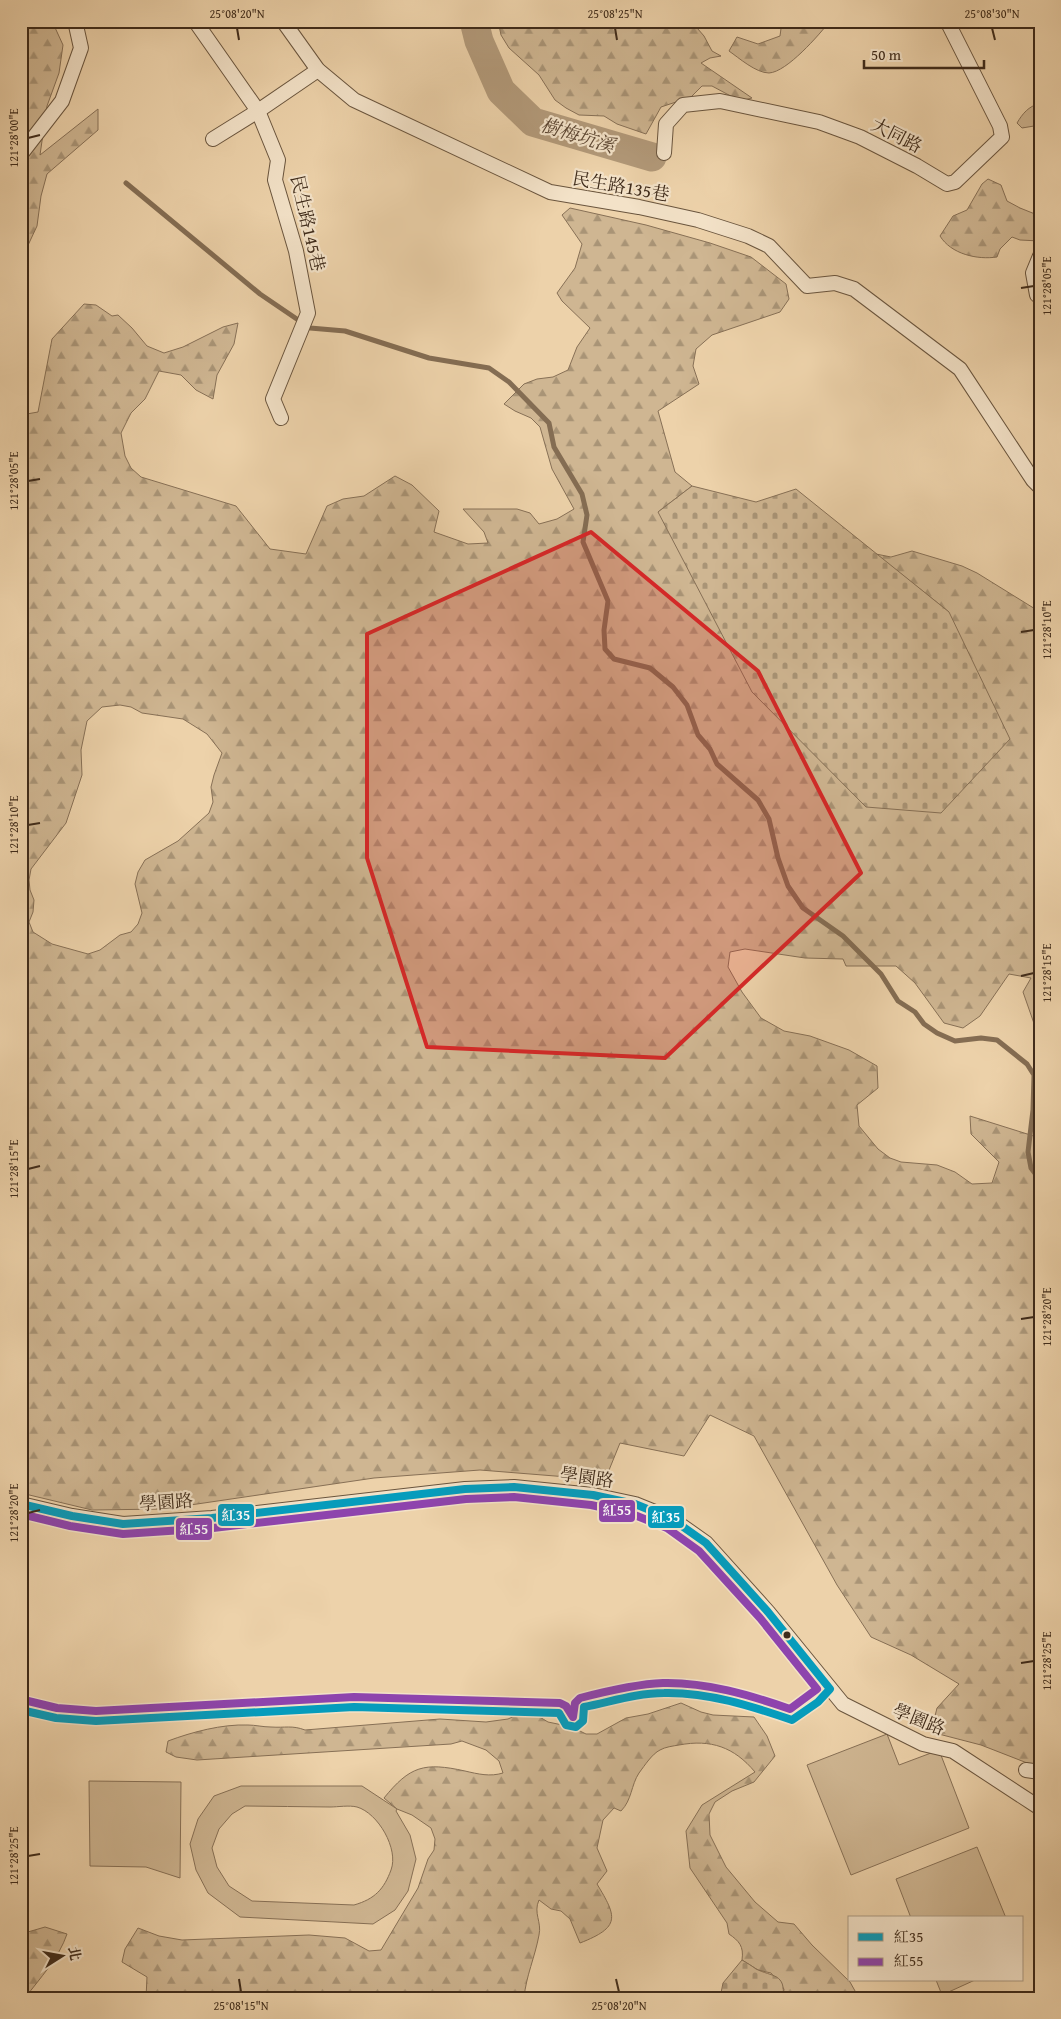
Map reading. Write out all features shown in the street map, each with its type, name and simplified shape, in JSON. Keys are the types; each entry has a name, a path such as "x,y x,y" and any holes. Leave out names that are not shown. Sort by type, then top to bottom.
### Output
{"street":[{"path":"21,154 62,101 81,48 75,21"},
{"name":"民生路145巷","path":"195,21 258,111 278,160 275,180 296,250 308,313 273,399 281,418"},
{"name":"民生路135巷","path":"283,21 318,70 354,100 550,192 639,207 698,220 748,236 769,246 807,286 835,283 854,289 960,369 1033,480 1040,487"},
{"name":"大同路","path":"664,153 666,124 684,105 720,101 819,122 860,137 917,166 947,184 955,182 1002,137 1000,126 947,21"},
{"path":"214,139 318,70"},
{"path":"1037,295 1033,273 1040,256"},
{"name":"學園路","path":"21,1504 72,1516 123,1524 212,1518 464,1489 514,1487 593,1495 636,1504 672,1519 706,1543 768,1612 843,1704 923,1744 953,1751 1040,1808"}],"highlighted area":[{"path":"591,532 758,671 861,873 665,1058 427,1047 367,858 367,634"}],"green space":[{"path":"21,21 52,21 63,45 59,73 47,106 40,155 98,109 98,130 47,174 41,196 37,226 23,256"},
{"path":"498,21 691,21 704,36 712,51 721,56 710,58 701,63 752,98 740,101 712,86 702,86 691,97 661,107 646,134 617,124 604,116 579,115 555,100 539,75 509,48 501,35"},
{"path":"782,21 830,21 802,52 776,71 769,73 759,71 729,51 737,37 758,44 780,36"},
{"path":"1040,103 1040,125 1022,128 1017,123 1021,116 1029,108"},
{"path":"988,179 1001,185 1007,201 1040,216 1040,241 1020,240 1012,237 1000,249 997,257 989,258 965,254 945,242 940,236 953,216 967,210 982,184"},
{"path":"570,208 646,225 710,243 751,257 786,284 789,299 780,312 712,335 696,349 693,366 699,384 658,411 675,472 692,486 658,512 949,612 876,554 891,557 912,551 962,566 977,573 1040,612 1040,1035 1037,1032 1023,992 1031,978 1009,974 980,1016 963,1028 944,1023 915,983 896,966 846,966 843,959 805,958 745,949 730,952 728,967 742,992 761,1018 784,1031 810,1036 849,1050 877,1066 878,1088 857,1105 859,1126 878,1149 890,1158 901,1162 937,1165 955,1172 972,1184 992,1183 999,1162 971,1134 970,1116 1040,1138 1040,1768 981,1745 931,1732 937,1708 959,1684 911,1655 871,1637 837,1585 754,1436 710,1415 684,1456 620,1443 605,1480 480,1470 374,1478 163,1509 92,1510 21,1493 21,415 38,412 52,339 84,304 96,305 112,316 118,315 147,346 164,353 183,347 223,327 238,323 234,344 217,375 213,399 196,390 181,375 159,371 145,399 131,413 121,433 125,456 131,468 141,477 236,506 270,549 306,554 327,506 343,499 364,496 395,476 412,485 439,511 434,532 468,544 488,543 484,532 463,509 517,509 530,513 539,524 557,519 574,509 552,469 540,427 531,418 504,404 524,384 537,379 553,377 568,370 577,347 590,328 562,301 557,293 575,268 582,244 562,215","holes":["120,705 131,707 142,713 183,719 207,734 222,753 211,787 213,802 209,813 178,841 145,860 138,872 135,884 142,913 138,924 131,932 120,935 100,950 88,954 52,944 33,932 29,922 33,912 34,900 29,880 31,869 66,823 82,775 81,750 87,721 102,707"]},
{"path":"692,486 756,502 796,489 949,612 1010,739 941,813 866,807 752,692 658,512"},
{"path":"681,1703 713,1715 754,1717 767,1736 775,1756 754,1782 732,1791 715,1802 709,1814 710,1835 726,1867 755,1902 778,1922 794,1924 812,1945 850,1982 859,1998 783,1998 784,1989 771,1973 758,1970 742,1960 740,1944 729,1934 727,1923 690,1868 686,1831 702,1805 755,1772 739,1756 730,1751 712,1744 701,1743 672,1746 657,1752 639,1773 625,1807 621,1811 614,1808 603,1820 597,1848 607,1871 597,1884 609,1905 611,1920 609,1926 603,1932 580,1943 570,1919 561,1911 551,1909 539,1900 537,1909 540,1930 524,1998 146,1998 147,1977 122,1962 125,1949 138,1928 159,1936 182,1940 309,1935 345,1938 369,1951 381,1950 418,1888 428,1859 434,1850 435,1839 431,1828 412,1815 397,1809 384,1798 393,1787 410,1773 428,1767 451,1768 484,1775 503,1773 499,1761 486,1750 462,1741 451,1744 197,1760 176,1757 166,1752 168,1741 197,1732 228,1726 292,1727 305,1730 440,1719 486,1722 508,1719 528,1710 548,1722 572,1727 586,1734 597,1734 626,1718 648,1714"},
{"path":"887,1734 899,1765 939,1750 969,1828 851,1875 807,1765"},
{"path":"89,1781 181,1782 180,1878 146,1867 90,1866"},
{"path":"241,1786 362,1786 397,1809 396,1811 410,1835 416,1859 408,1891 395,1910 373,1924 240,1917 208,1893 196,1870 190,1844 198,1819 214,1796","holes":["245,1806 351,1806 365,1811 372,1816 385,1833 392,1852 393,1862 385,1883 368,1900 354,1905 252,1901 229,1886 217,1867 212,1848 219,1829 232,1814"]},
{"path":"977,1847 1005,1916 910,1916 896,1879"},
{"path":"45,1927 67,1934 64,1943 49,1968 25,1998 21,1998 21,1934"},
{"path":"742,1960 756,1969 777,1977 782,1984 783,1998 720,1998 723,1983"},
{"path":"937,1982 971,1982 942,1995"}],"waterway":[{"name":"樹梅坑溪","path":"474,21 479,41 501,91 533,122 652,157"},
{"path":"126,183 260,294 310,328 345,331 429,358 489,368 509,382 549,423 554,447 582,494 587,515 583,542 608,601 604,630 605,649 614,659 650,668 673,687 687,705 698,735 710,749 717,764 758,800 769,819 778,858 788,886 803,908 843,936 881,974 898,1001 915,1012 924,1024 937,1033 955,1041 981,1038 997,1040 1027,1064 1034,1075 1033,1110 1028,1152 1031,1168 1040,1180"}],"transit line":[{"name":"紅35","path":"21,1504 72,1516 123,1524 212,1518 465,1489 514,1487 593,1495 635,1504 672,1519 706,1543 768,1612 830,1689 818,1702 792,1720 713,1697 680,1693 654,1693 584,1707 583,1721 576,1727 566,1725 559,1713 354,1707 96,1721 56,1718 21,1710"},
{"name":"紅55","path":"21,1514 70,1526 123,1534 213,1528 466,1499 514,1497 591,1505 632,1514 667,1528 699,1551 760,1618 817,1689 790,1709 744,1694 712,1687 679,1683 642,1685 580,1698 575,1703 573,1717 566,1706 560,1703 354,1697 96,1711 57,1708 24,1700"}]}
